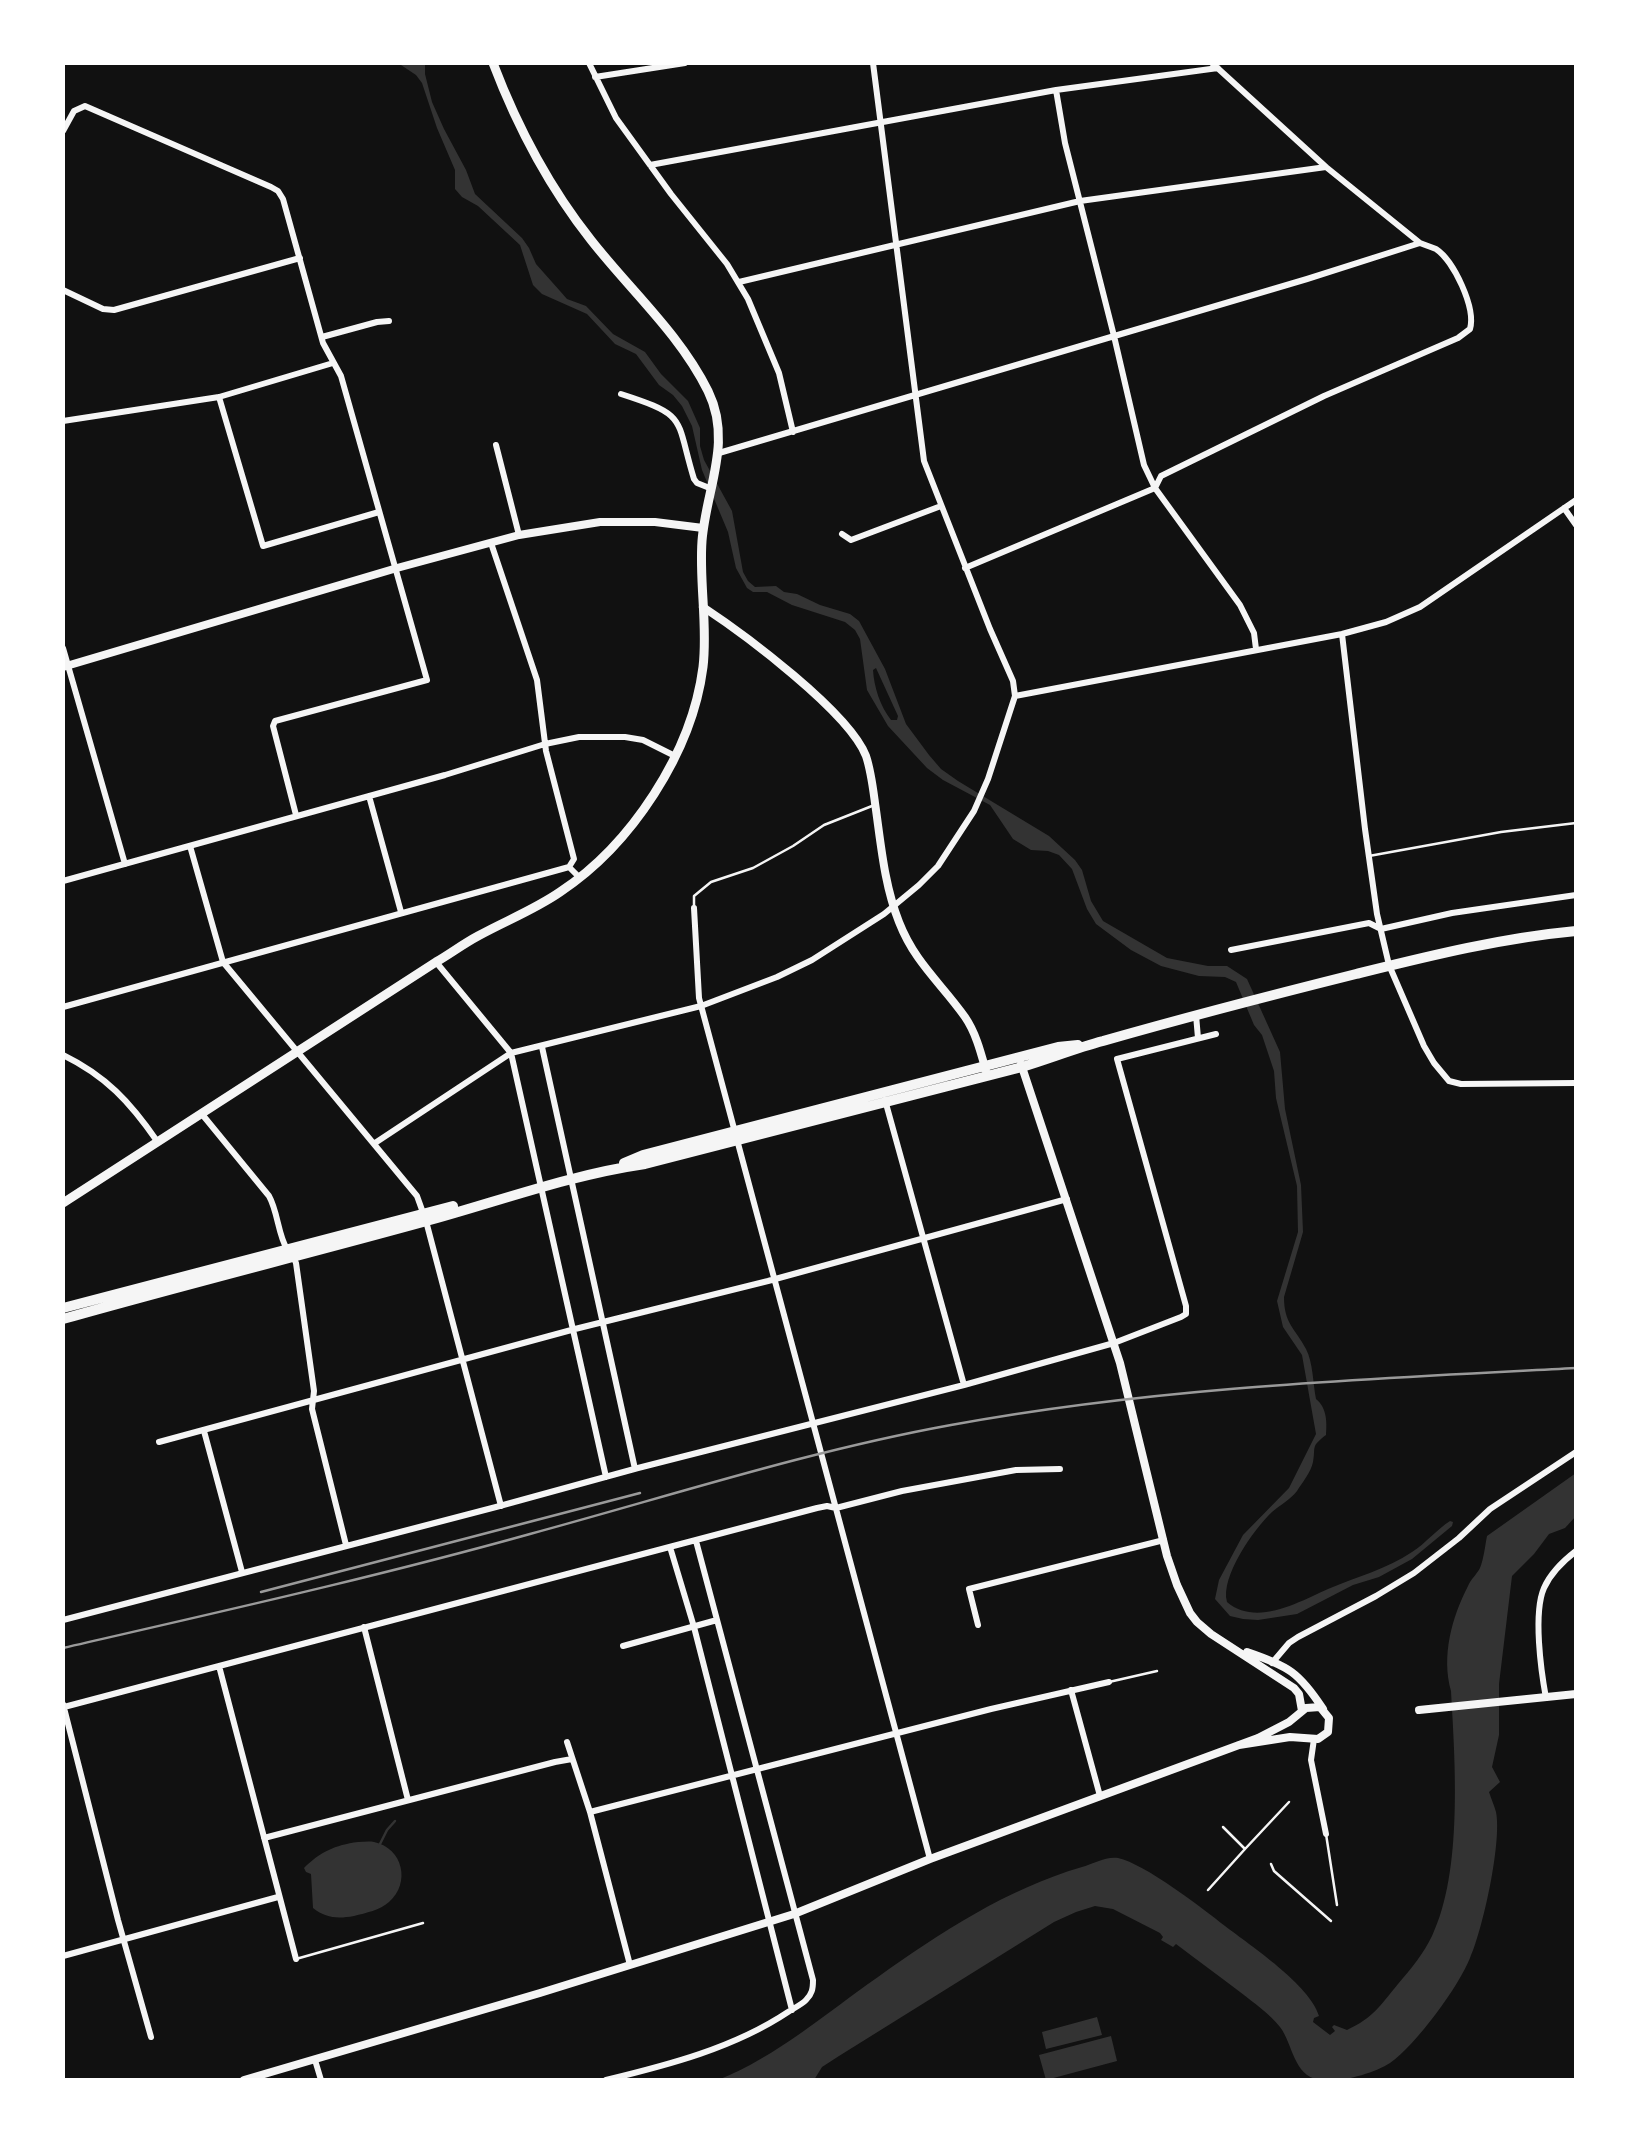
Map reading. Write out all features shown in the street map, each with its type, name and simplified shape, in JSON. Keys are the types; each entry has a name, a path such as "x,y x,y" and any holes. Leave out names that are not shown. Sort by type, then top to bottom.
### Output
{"highway":[{"path":"63,1319 290,1253 611,1169 643,1154 735,1137 1021,1062 1058,1048 1099,1042 1389,965 1505,940 1576,931"},
{"path":"63,1308 290,1253"}],"main road":[{"path":"63,1203 436,962 478,936 533,909 580,878 610,851 653,797 688,726 703,667 700,565 703,528 719,453 717,416 709,392 665,324 590,239 566,204 526,140 494,63"}],"street":[{"path":"589,63 616,118 739,282 773,355 785,390 793,432"},
{"path":"595,77 685,63"},
{"path":"375,1143 511,1053 701,1006 776,978 812,960 894,907 938,866 975,811 1016,696 1013,681 965,568 924,461 873,63"},
{"path":"650,165 1056,90 1215,65 1326,167 1420,243 1437,250 1447,261 1458,279 1471,312 1470,329 1465,334 1324,396 1161,476 1155,488 965,568"},
{"path":"1056,90 1065,143 1144,465 1155,488 1240,605 1254,634 1256,649"},
{"path":"63,131 74,111 85,106 278,191 283,199 322,337 341,376 427,680 275,721 273,726 296,815"},
{"path":"739,282 1080,201 1326,167"},
{"path":"719,453 1420,243"},
{"path":"63,290 103,309 114,310 300,258"},
{"path":"322,337 389,321"},
{"path":"63,421 219,397 333,363"},
{"path":"621,394 668,412 676,419 683,435 694,479 712,489"},
{"path":"219,397 263,546 379,512"},
{"path":"496,445 519,535"},
{"path":"1016,696 1342,634 1386,622 1420,607 1576,500"},
{"path":"842,534 851,540 941,506"},
{"path":"1564,508 1576,525"},
{"path":"66,667 397,568 519,535 600,522 655,522 703,528"},
{"path":"63,1007 569,866 574,859 545,744 537,680 491,543"},
{"path":"703,607 736,628 846,725 866,757 885,878 894,907 922,966 966,1018 974,1033 986,1071"},
{"path":"1342,634 1350,717 1381,929 1389,965 1424,1045 1441,1073 1449,1080 1461,1084 1576,1083"},
{"path":"63,648 66,667 125,864"},
{"path":"63,881 545,744 579,737 625,737 643,740 675,756"},
{"path":"369,796 401,912"},
{"path":"190,846 223,962 417,1196 425,1217 501,1506"},
{"path":"569,866 580,878"},
{"path":"1231,950 1369,923 1381,929 1464,911 1576,895"},
{"path":"694,908 701,1006 930,1859"},
{"path":"436,962 511,1053 575,1329 606,1477"},
{"path":"1196,1015 1198,1038"},
{"path":"63,1620 964,1385 1114,1343 1186,1314 1117,1059 1216,1034"},
{"path":"542,1047 635,1469"},
{"path":"63,1055 86,1066 113,1087 157,1141"},
{"path":"1021,1062 1114,1343 1177,1586 1190,1613 1211,1634 1237,1649 1299,1694 1300,1713 1297,1728 1310,1738 1311,1760 1326,1834"},
{"path":"885,1097 964,1385"},
{"path":"201,1113 274,1205 290,1253 314,1391 312,1409 346,1545"},
{"path":"159,1442 1067,1199"},
{"path":"204,1431 242,1572"},
{"path":"1266,1670 1297,1637 1376,1597 1414,1573 1490,1509 1576,1452"},
{"path":"151,2037 63,1706 817,1508 836,1508 902,1490 1016,1470 1060,1469"},
{"path":"978,1625 969,1589 1164,1540"},
{"path":"606,2080 664,2066 721,2045 792,2010 805,2002 812,1992 813,1980 696,1541"},
{"path":"670,1547 694,1627 792,2010"},
{"path":"1546,1698 1540,1649 1539,1602 1552,1574 1563,1560 1576,1551"},
{"path":"623,1646 717,1620"},
{"path":"364,1627 408,1800"},
{"path":"1237,1649 1274,1661 1295,1673 1309,1688 1329,1718 1329,1728 1322,1737 1290,1737 1239,1745"},
{"path":"219,1666 296,1959"},
{"path":"590,1812 1109,1682"},
{"path":"1071,1690 1100,1796"},
{"path":"1419,1710 1576,1694"},
{"path":"244,2080 794,1914 930,1859 1239,1745 1278,1729 1311,1706 1323,1709"},
{"path":"567,1742 590,1812 630,1965"},
{"path":"264,1838 572,1759"},
{"path":"63,1956 278,1897"},
{"path":"315,2060 321,2080"}],"lane":[{"path":"694,908 694,897 711,883 753,868 824,825 875,805"},
{"path":"1369,856 1502,832 1576,823"},
{"path":"1109,1682 1157,1671"},
{"path":"1208,1890 1289,1802"},
{"path":"1223,1827 1245,1849"},
{"path":"1326,1834 1337,1905"},
{"path":"1271,1864 1274,1871 1331,1921"},
{"path":"296,1959 423,1923"}],"shaded area":[{"path":"398,63 425,63 432,102 475,194 522,238 536,264 567,299 586,306 613,334 645,352 661,374 688,401 700,428 700,446 704,460 732,511 743,572 748,581 755,587 776,586 784,592 797,594 820,605 850,614 859,621 885,669 906,724 929,755 941,769 1049,836 1075,860 1082,870 1091,901 1103,921 1167,958 1208,966 1227,966 1247,979 1280,1052 1285,1109 1301,1185 1303,1232 1284,1297 1284,1306 1288,1320 1308,1354 1316,1399 1326,1420 1326,1435 1316,1445 1312,1466 1297,1491 1272,1512 1240,1554 1229,1580 1227,1602 1238,1609 1251,1612 1278,1610 1402,1558 1440,1528 1450,1521 1453,1522 1452,1526 1412,1559 1297,1614 1258,1620 1243,1619 1230,1616 1215,1599 1219,1580 1243,1535 1289,1488 1316,1434 1302,1355 1283,1327 1277,1301 1298,1232 1297,1186 1276,1098 1274,1071 1262,1035 1254,1025 1236,982 1225,977 1199,976 1161,966 1131,950 1096,924 1087,909 1072,869 1059,855 1031,850 1013,839 990,805 943,780 927,768 888,726 867,690 860,639 855,630 845,622 792,605 767,592 753,592 747,588 736,568 728,532 702,470 692,426 682,406 659,385 636,354 615,344 587,314 542,294 533,285 520,245 478,206 462,197 455,189 455,170 422,83 416,75","holes":["876,668 898,716 897,720 891,720 881,703 873,670"]},
{"path":"1576,1473 1576,1516 1565,1528 1549,1534 1512,1576 1499,1684 1499,1735 1492,1767 1500,1782 1489,1792 1496,1812 1497,1826 1494,1864 1475,1945 1457,1984 1436,2014 1412,2043 1390,2063 1366,2074 1345,2079 1327,2081 1310,2077 1299,2066 1280,2027 1256,2004 1176,1944 1173,1947 1161,1940 1163,1937 1160,1933 1113,1909 1095,1906 1054,1922 822,2067 814,2080 718,2080 761,2059 902,1960 976,1913 1054,1876 1114,1858 1143,1868 1173,1887 1278,1967 1313,2004 1319,2016 1314,2018 1313,2022 1330,2035 1335,2031 1332,2027 1334,2025 1347,2030 1364,2021 1381,2005 1425,1949 1442,1910 1449,1880 1455,1783 1451,1691 1447,1664 1457,1611 1469,1583 1480,1568 1487,1536"},
{"path":"358,1842 372,1842 392,1851 401,1867 402,1876 396,1894 385,1905 363,1914 332,1917 322,1914 313,1908 311,1874 304,1868 328,1850"},
{"path":"1097,2017 1102,2035 1046,2049 1042,2032"},
{"path":"1111,2036 1117,2061 1046,2080 1039,2055"}],"waterway":[{"path":"380,1844 395,1821"}],"railway":[{"path":"63,1648 414,1565 792,1461 951,1425 1028,1412 1184,1393 1576,1368"},
{"path":"261,1592 640,1493"}]}
